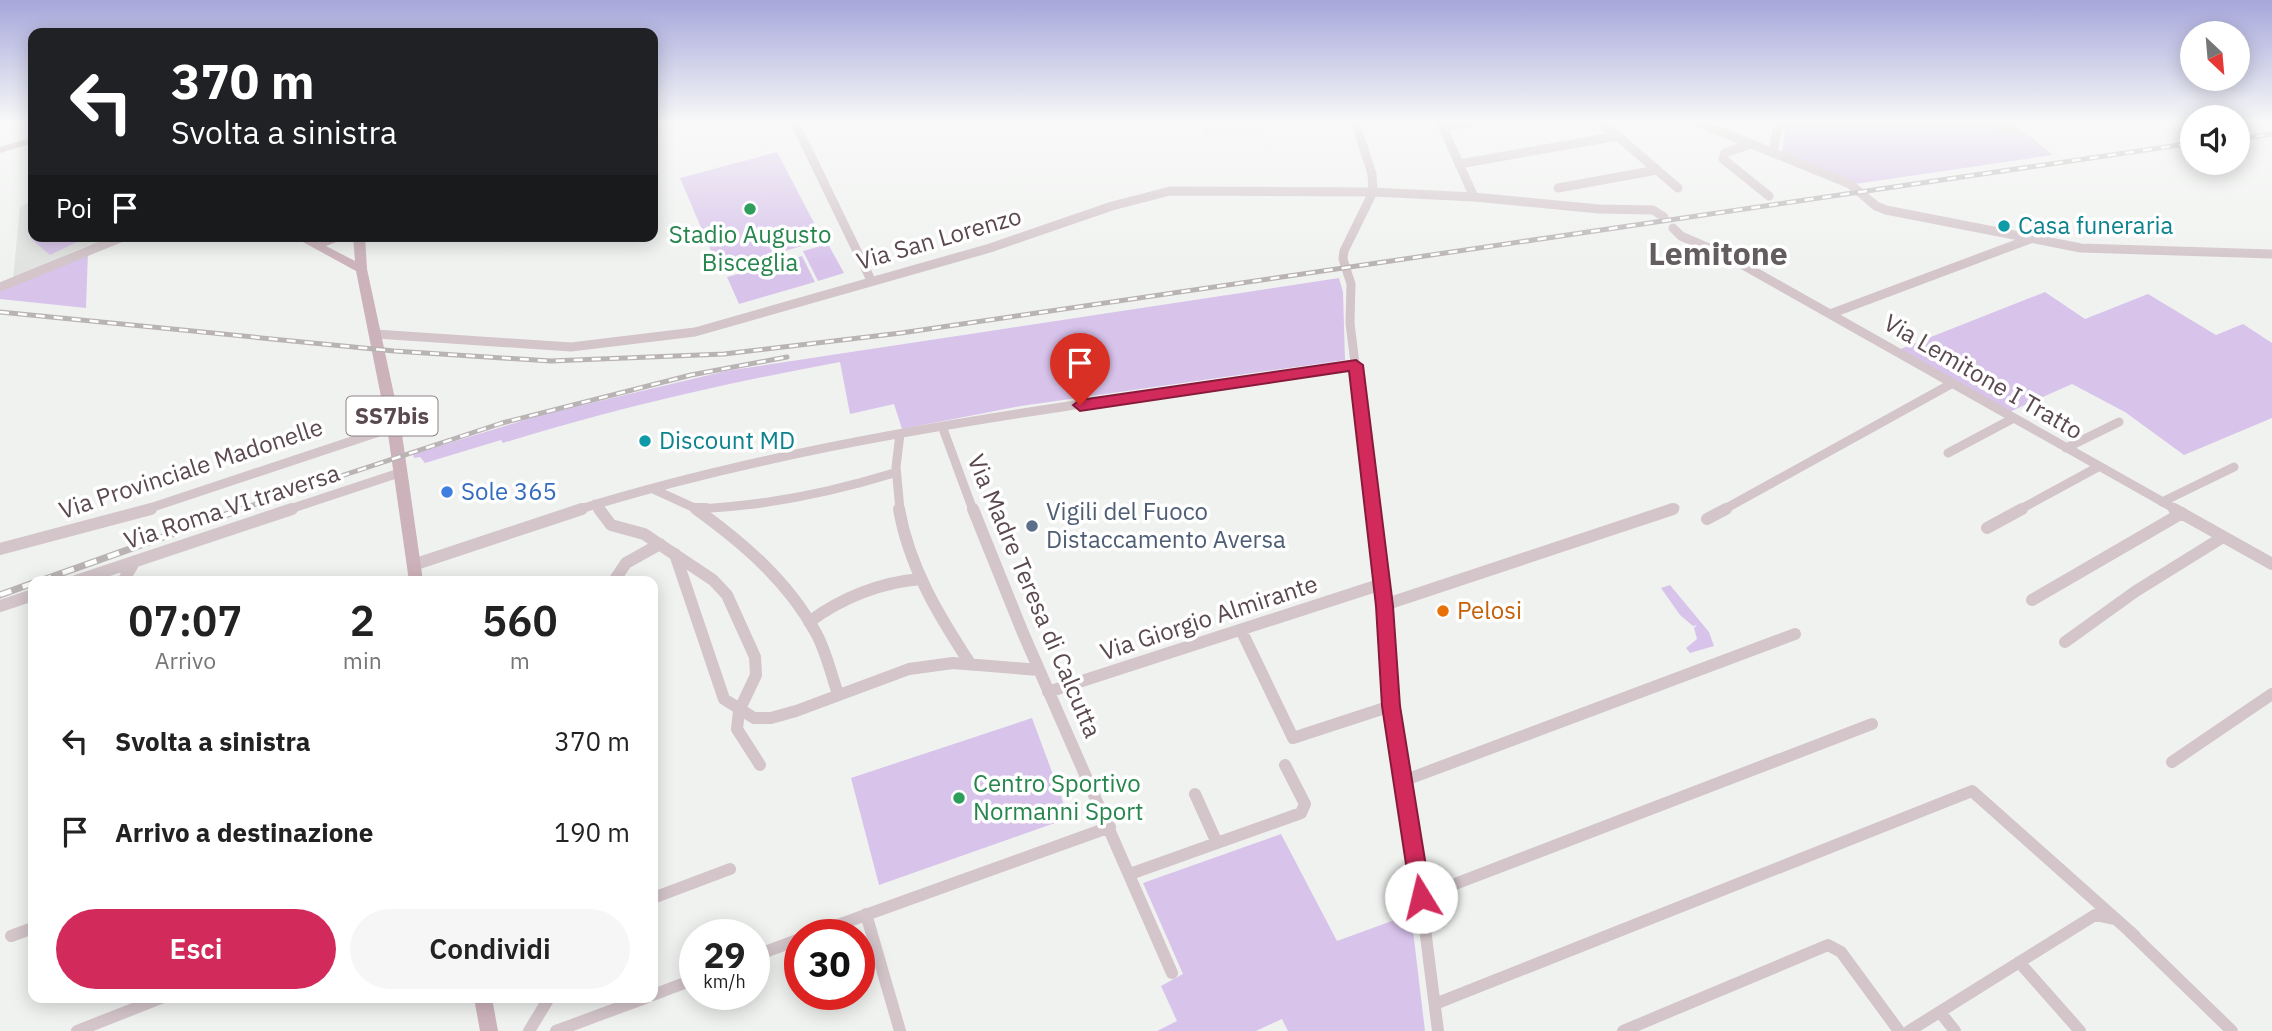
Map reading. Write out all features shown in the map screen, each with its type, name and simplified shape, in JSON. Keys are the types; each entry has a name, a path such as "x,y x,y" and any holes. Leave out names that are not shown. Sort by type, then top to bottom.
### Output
{"main road":[{"path":"310,242 361,269"},
{"path":"316,245 326,242"},
{"path":"359,242 361,269"},
{"name":"SS7bis","path":"361,269 377,337 402,472 415,576"},
{"path":"484,1003 489,1031"}],"street":[{"path":"818,169 872,280"},
{"path":"1370,169 1373,192 1344,251 1343,259 1351,284 1350,323 1382,584 1391,706 1421,897 1438,1031"},
{"path":"1461,169 1474,197"},
{"path":"1736,169 1769,196"},
{"path":"1813,169 1850,184 1876,206 1886,210 2030,239 2096,250 2272,254"},
{"path":"1558,188 1657,170 1678,188"},
{"name":"Via San Lorenzo","path":"377,337 393,334 539,347 572,347 711,329 872,280 990,248 1112,206 1170,191 1373,192 1474,197 1600,209 1653,210 1664,217"},
{"name":"Via Lemitone I Tratto","path":"1673,228 1681,236 1727,256 2272,564"},
{"path":"1830,314 2030,239"},
{"path":"0,287 110,242"},
{"path":"413,565 595,505 653,489 900,434 1356,365"},
{"path":"1707,519 1951,384"},
{"path":"1948,453 2012,419"},
{"path":"2066,448 2119,422"},
{"name":"Via Madre Teresa di Calcutta","path":"942,426 974,515 1048,692 1110,827 1172,973"},
{"name":"Via Provinciale Madonelle","path":"0,549 157,507 394,427"},
{"path":"900,434 894,473 895,500 905,538 921,579 942,620 971,665"},
{"path":"1987,528 2098,467"},
{"path":"2162,502 2234,467"},
{"name":"Via Roma VI traversa","path":"91,576 402,472"},
{"path":"697,509 790,501 894,473"},
{"path":"653,489 697,509 764,563 791,595 817,634 838,694"},
{"path":"595,505 611,525 644,534 713,580 727,595 755,657 756,675 739,711 737,729 760,765"},
{"path":"1384,606 1675,508"},
{"path":"2032,600 2182,513"},
{"path":"2065,642 2136,591 2223,537"},
{"path":"615,576 627,562 660,544"},
{"path":"676,554 724,699 739,711 754,718 771,718 909,669 953,663 1039,670"},
{"path":"126,576 135,561"},
{"path":"809,622 828,607 901,582 921,579"},
{"name":"Via Giorgio Almirante","path":"1048,692 1382,584"},
{"path":"0,607 28,597"},
{"path":"1241,630 1293,738 1391,706"},
{"path":"1403,781 1795,634"},
{"path":"2172,762 2272,694"},
{"path":"1421,897 1872,724"},
{"path":"1130,874 1301,813 1305,804 1285,765"},
{"path":"1435,1004 1972,791 2135,936 2232,1031"},
{"path":"1195,794 1217,843"},
{"path":"853,919 1110,827"},
{"path":"658,896 730,869"},
{"path":"866,914 900,1031"},
{"path":"1909,1031 2095,915 2112,918 2135,936"},
{"path":"11,936 28,931"},
{"path":"1623,1031 1828,945 1841,952 1899,1031"},
{"path":"2019,962 2080,1031"},
{"path":"658,993 679,985"},
{"path":"77,1031 148,1003"},
{"path":"529,1031 546,1003"},
{"path":"564,1030 632,1003"},
{"path":"1940,1012 1955,1031"}],"shaded area":[{"name":"Stadio Augusto Bisceglia","path":"713,169 786,169 823,240 719,270 680,178"},
{"path":"1820,169 1957,169 1855,184"},
{"path":"28,203 28,242 100,242 13,279 20,207"},
{"path":"35,242 77,242 50,255"},
{"path":"828,244 844,273 818,281 803,251"},
{"path":"88,252 86,308 0,299 0,291"},
{"path":"802,256 815,282 739,304 727,277"},
{"path":"1339,278 1343,292 1345,360 1021,406 902,429 894,404 850,414 840,362 670,398 503,443 501,440 425,463 420,457 414,458 413,454 541,415 726,371"},
{"path":"2045,292 2085,319 2148,294 2216,335 2243,324 2272,343 2272,418 2184,455 2125,412 2072,384 2007,413 1898,350"},
{"path":"1670,585 1709,632 1714,646 1690,653 1686,648 1697,639 1694,628 1697,625 1693,626 1680,615 1661,588"},
{"name":"Centro Sportivo Normanni Sport","path":"1032,718 1069,818 879,885 851,778"},
{"path":"1281,834 1337,941 1411,914 1425,1031 1288,1031 1282,1019 1256,1031 1157,1031 1177,1021 1161,986 1183,974 1143,883"}],"railway":[{"path":"0,312 394,351 551,361 724,354 901,333 2015,169"},
{"path":"238,510 502,423 691,375 787,357"},
{"path":"54,576 242,509"},
{"path":"0,595 28,585"}],"place":[{"name":"Stadio Augusto Bisceglia","path":"750,209"},
{"name":"Casa funeraria","path":"2004,226"},
{"name":"Discount MD","path":"645,441"},
{"name":"Sole 365","path":"447,492"},
{"name":"Vigili del Fuoco Distaccamento Aversa","path":"1032,526"},
{"name":"Pelosi","path":"1443,611"},
{"name":"Centro Sportivo Normanni Sport","path":"959,798"}],"district":[{"name":"Lemitone","path":"1718,254"}],"route":[{"path":"1080,405 1356,365 1384,606 1391,706 1421,897"}]}
